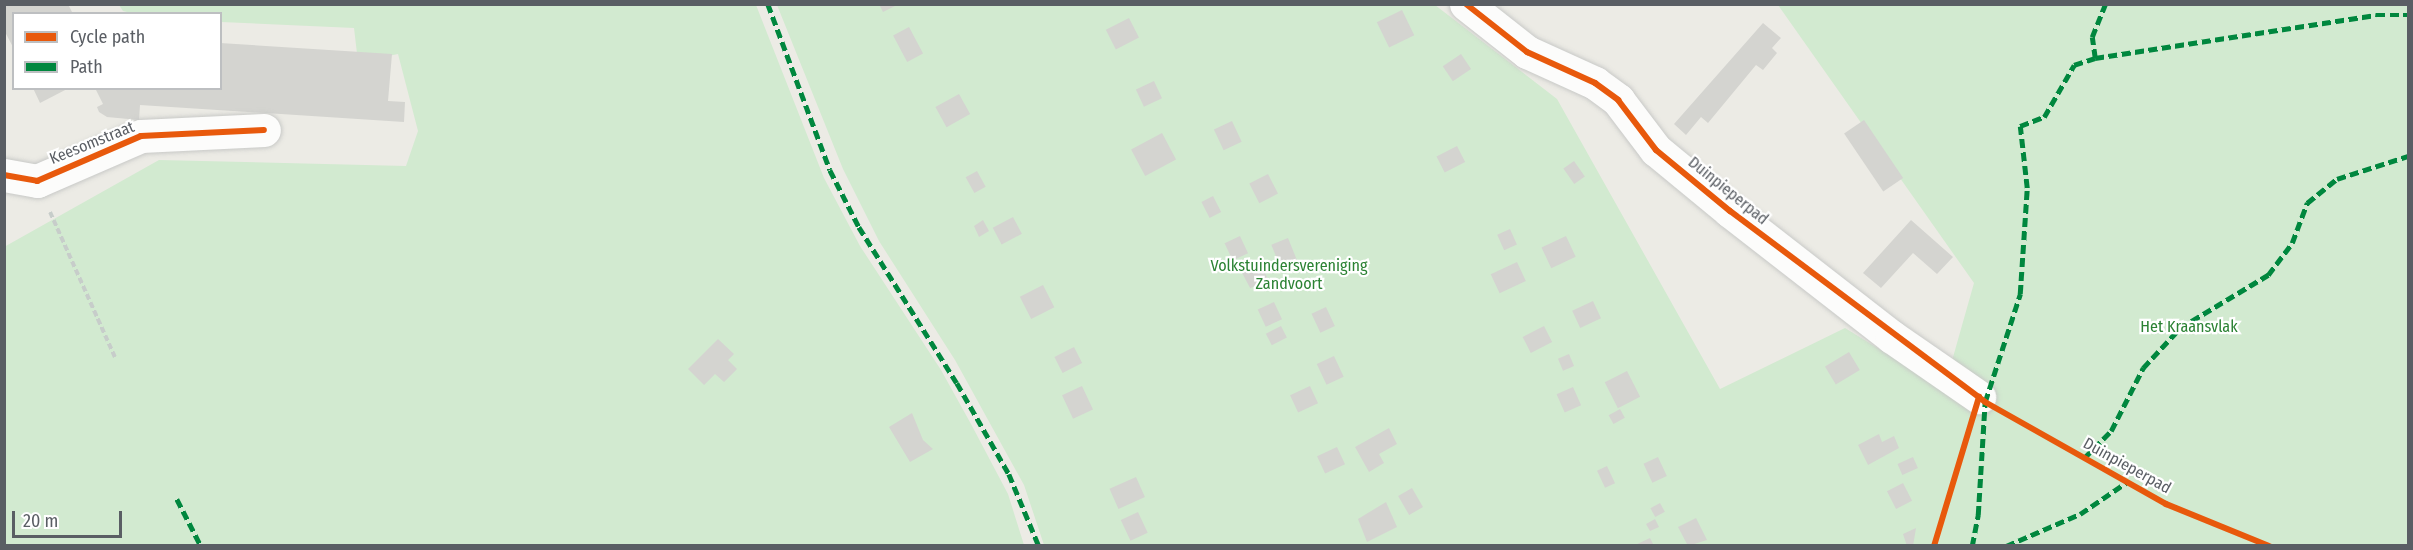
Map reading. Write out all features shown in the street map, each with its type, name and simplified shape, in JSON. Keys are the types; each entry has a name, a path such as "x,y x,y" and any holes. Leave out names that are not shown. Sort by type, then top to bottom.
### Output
{"street":[{"name":"Duinpieperpad","path":"1466,4 1527,52 1595,83 1618,100 1656,150 1730,211 1892,336 1979,397"},
{"name":"Keesomstraat","path":"4,175 37,181 141,136 264,130"}],"path":[{"path":"37,181 115,357"}],"green space":[{"path":"119,5 756,5 824,178 860,246 941,370 971,424 1008,494 1024,545 5,545 4,247 159,160 406,166 418,131 398,54 358,62 354,28 222,22 222,12 123,11"},
{"path":"777,5 1435,5 1557,99 1720,389 1845,328 1944,389 1974,283 1778,5 2408,5 2408,545 1044,545 1024,485 955,360 879,241 843,169"}],"building":[{"path":"4,4 68,4 72,12 12,12 12,45 4,30"},
{"path":"879,4 894,4 895,6 883,12"},
{"path":"1402,10 1414,35 1389,47 1377,22"},
{"path":"1129,18 1139,38 1116,49 1106,30"},
{"path":"1763,23 1781,38 1772,48 1777,53 1763,70 1756,65 1708,123 1701,117 1686,135 1674,124"},
{"path":"909,27 923,53 907,62 893,35"},
{"path":"222,43 392,54 388,101 405,102 404,122 140,105 139,120 107,117 99,112 97,107 103,104 96,90 222,90"},
{"path":"1461,54 1471,69 1453,81 1443,66"},
{"path":"1154,81 1162,98 1144,107 1136,89"},
{"path":"34,90 65,90 40,103"},
{"path":"959,94 970,114 947,127 935,107"},
{"path":"1864,120 1903,178 1883,191 1844,133"},
{"path":"1232,121 1242,142 1224,150 1214,129"},
{"path":"1162,133 1176,159 1145,176 1131,149"},
{"path":"1457,146 1465,162 1445,172 1437,156"},
{"path":"1574,161 1585,177 1574,184 1563,168"},
{"path":"977,171 986,187 974,193 966,177"},
{"path":"1268,174 1278,194 1259,203 1249,184"},
{"path":"1213,196 1221,212 1210,218 1201,202"},
{"path":"1013,217 1022,234 1002,245 993,228"},
{"path":"983,220 989,231 979,237 974,226"},
{"path":"1911,220 1953,257 1937,274 1913,253 1881,288 1863,273"},
{"path":"1510,229 1517,245 1504,250 1497,235"},
{"path":"1240,236 1248,253 1233,260 1225,243"},
{"path":"1566,236 1576,257 1551,268 1542,247"},
{"path":"1288,238 1297,260 1280,267 1271,245"},
{"path":"1259,262 1268,279 1250,288 1241,271"},
{"path":"1517,262 1526,281 1500,293 1491,274"},
{"path":"1043,285 1054,307 1031,319 1020,297"},
{"path":"1593,301 1601,318 1580,328 1572,311"},
{"path":"1274,302 1282,319 1266,327 1258,310"},
{"path":"1326,307 1335,326 1320,333 1311,314"},
{"path":"1281,326 1287,338 1272,345 1266,334"},
{"path":"1544,326 1552,342 1531,353 1523,337"},
{"path":"718,339 734,354 728,360 737,369 724,382 715,374 704,385 688,369"},
{"path":"1074,347 1082,363 1063,373 1054,357"},
{"path":"1849,352 1860,370 1836,384 1825,366"},
{"path":"1569,354 1574,366 1563,371 1558,359"},
{"path":"1334,356 1344,377 1327,385 1317,364"},
{"path":"1627,371 1640,397 1618,408 1605,382"},
{"path":"1082,386 1093,410 1073,419 1062,395"},
{"path":"1310,386 1318,403 1298,413 1290,395"},
{"path":"1573,387 1581,405 1565,413 1557,394"},
{"path":"1620,409 1625,418 1613,424 1609,415"},
{"path":"912,413 923,440 933,449 910,462 889,427"},
{"path":"1389,428 1397,444 1379,454 1384,463 1369,472 1355,447"},
{"path":"1879,434 1882,442 1894,436 1899,448 1868,465 1858,445"},
{"path":"1337,447 1345,464 1325,474 1317,456"},
{"path":"1658,457 1667,476 1652,483 1643,464"},
{"path":"1913,457 1918,468 1902,475 1897,464"},
{"path":"1607,466 1615,483 1605,488 1597,471"},
{"path":"1136,477 1145,497 1118,509 1110,489"},
{"path":"1903,483 1912,501 1896,509 1887,491"},
{"path":"1412,488 1423,507 1409,515 1398,496"},
{"path":"1386,502 1397,527 1367,542 1358,519"},
{"path":"1660,503 1665,512 1655,517 1650,508"},
{"path":"1138,512 1148,533 1131,541 1121,520"},
{"path":"1696,518 1707,540 1688,546 1678,527"},
{"path":"1655,519 1659,527 1650,531 1646,524"},
{"path":"1916,528 1913,546 1907,546 1903,534"},
{"path":"1650,538 1654,546 1633,546"}],"marked path":[{"path":"768,4 830,170 859,227 957,383 1009,474 1039,546"},
{"path":"2095,58 2092,37 2105,4"},
{"path":"1972,546 1978,515 1985,402 2020,294 2027,188 2020,126 2044,117 2074,65 2095,58 2376,15 2408,15"},
{"path":"2084,458 2111,431 2143,368 2180,328 2268,275 2292,243 2307,203 2337,179 2408,156"},
{"path":"2006,546 2080,514 2127,482"},
{"path":"177,499 201,546"}],"cycle path":[{"path":"1466,4 1527,52 1595,83 1618,100 1656,150 1730,211 1985,402 2166,504 2269,546"},
{"path":"4,175 37,181 141,136 264,130"},
{"path":"1934,546 1979,397"}],"park label":[{"name":"Volkstuindersvereniging Zandvoort","path":"1289,275"},
{"name":"Het Kraansvlak","path":"2189,327"}]}
